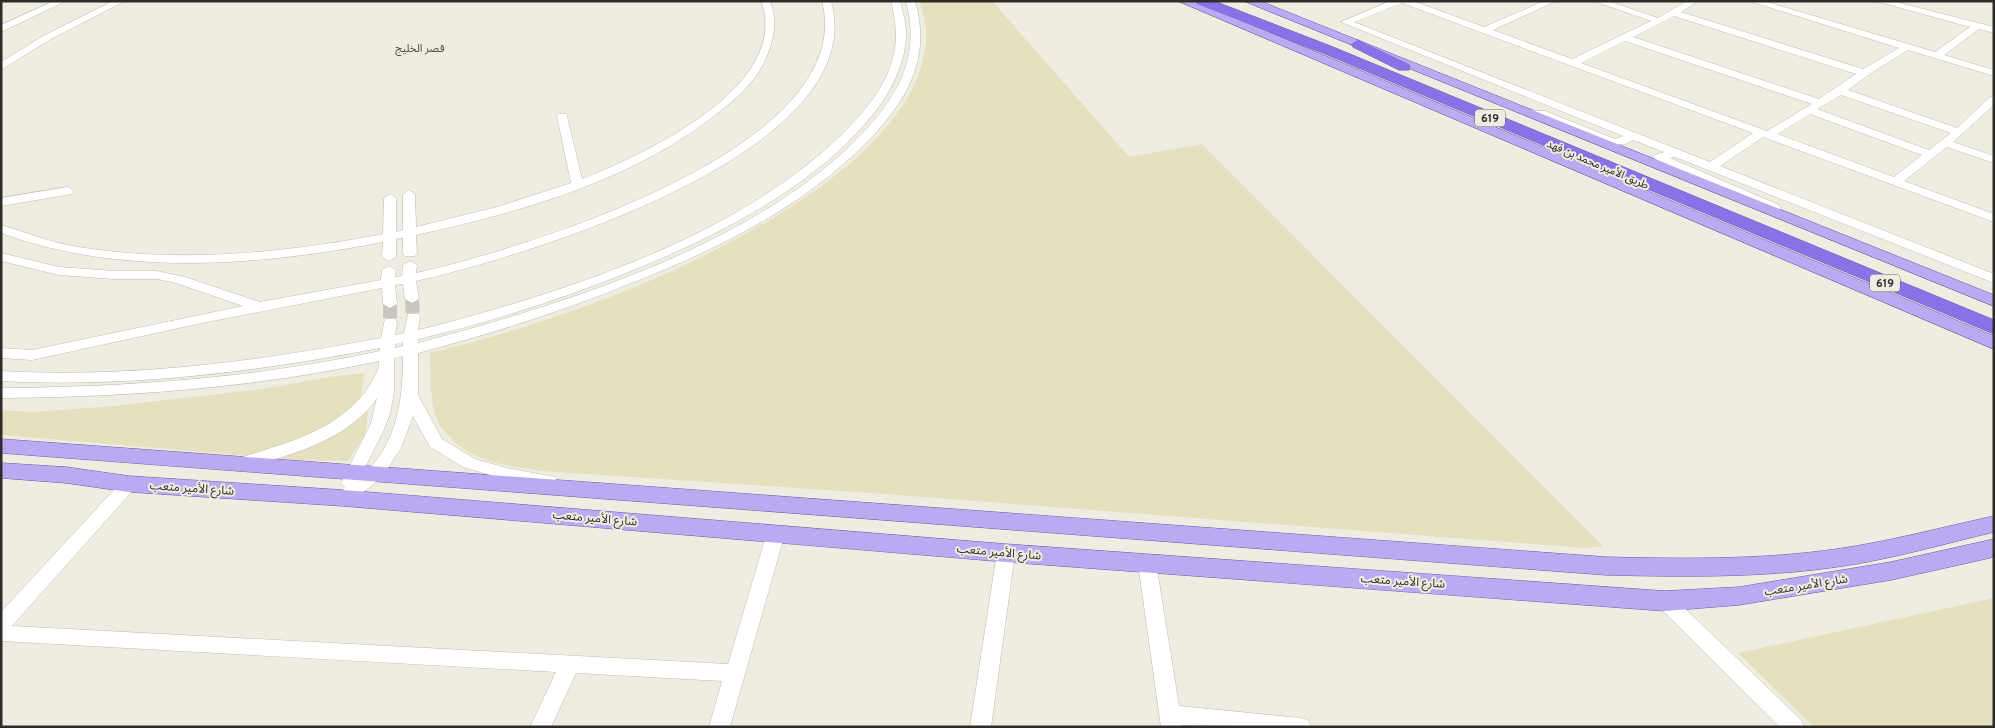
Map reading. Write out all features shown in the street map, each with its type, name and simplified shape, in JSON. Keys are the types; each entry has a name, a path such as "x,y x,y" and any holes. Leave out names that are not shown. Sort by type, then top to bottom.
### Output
{"highway":[{"name":"طريق الأمير محمد بن فهد","path":"1202,1 1792,231 1994,328"},
{"name":"طريق الأمير محمد بن فهد","path":"1229,1 1442,86 1994,314"},
{"path":"1358,44 1442,86"}],"main road":[{"path":"1183,1 1615,181 1994,343"},
{"path":"1249,1 1528,112 1792,231 1994,301"},
{"name":"شارع الأمير متعب","path":"1,446 1606,566 1674,568 1755,566 1856,555 1986,525"},
{"name":"شارع الأمير متعب","path":"1,470 66,475 129,484 343,498 1006,553 1665,601 1740,596 1891,571 1994,548"},
{"path":"1006,553 900,536 890,533 889,529 895,524 909,522 1128,531"},
{"path":"1891,571 1880,566 1880,559 1971,537 1986,525"}],"street":[{"path":"1,28 62,1"},
{"path":"1,67 46,38 121,1"},
{"path":"1,229 61,248 95,253 194,258 274,254 388,237 501,210 578,185 626,165 696,126 733,96 755,70 767,43 770,16 765,1"},
{"path":"1,353 32,355 258,307 410,265 517,250 580,228 648,200 730,155 757,136 792,105 817,73 829,43 831,20 826,1"},
{"path":"409,343 557,295 623,270 705,233 792,182 844,139 867,116 884,91 897,65 902,42 900,16 895,1"},
{"path":"1,393 63,394 136,391 284,374 386,348 513,322 564,306 632,280 717,241 807,187 860,142 883,118 901,92 912,66 917,42 915,15 910,1"},
{"path":"1398,1 1346,22 1994,279"},
{"path":"1404,1 1994,218"},
{"path":"1519,1 1538,8"},
{"path":"1484,31 1552,1"},
{"path":"1598,1 1659,21"},
{"path":"1572,63 1659,21 1694,1"},
{"path":"1753,1 1994,73"},
{"path":"1880,1 1994,30"},
{"path":"1674,13 1864,73"},
{"path":"1936,56 1977,26"},
{"path":"1625,38 1821,103"},
{"path":"1711,167 1764,134 1840,92 1864,73 1907,47"},
{"path":"1840,92 1958,132"},
{"path":"1895,182 1958,132 1988,113 1994,99"},
{"path":"1809,110 1929,154"},
{"path":"1528,112 1541,114 1614,142 1621,142 1631,136"},
{"path":"562,116 578,185"},
{"path":"1945,143 1994,160"},
{"path":"1677,153 1659,157 1781,211 1792,231"},
{"path":"1,202 68,191"},
{"path":"409,194 412,300"},
{"path":"390,198 388,237 390,304"},
{"path":"1,257 59,271 114,275 157,275 180,280 258,307"},
{"path":"413,317 409,343 410,395 413,413 436,443 469,463 507,474 607,491"},
{"path":"343,498 352,472 376,434 383,411 386,348 390,322"},
{"path":"1,376 78,378 148,375 386,348"},
{"path":"241,463 288,449 326,432 349,418 366,402 386,373"},
{"path":"343,498 375,474 413,413"},
{"path":"1,479 14,476 66,475"},
{"path":"1,625 129,484"},
{"path":"719,727 776,533"},
{"path":"980,727 1006,553"},
{"path":"1147,563 1172,721 1301,727"},
{"path":"1665,601 1794,727"},
{"path":"1,633 736,673"},
{"path":"540,727 570,664"}],"shaded area":[{"path":"919,1 992,1 1129,157 1202,144 1603,546 1585,548 871,493 541,471 502,464 478,457 457,444 447,434 439,424 433,405 430,353 519,329 563,314 650,281 692,262 773,218 827,182 861,154 876,139 903,105 921,68 926,42 926,28"},
{"path":"364,373 361,398 368,413 365,435 348,461 298,460 1,435 1,410 33,412 114,406 262,389"},
{"path":"1994,598 1994,727 1814,727 1738,653"}],"tunnel":[{"path":"412,299 413,317"},
{"path":"390,304 390,322"}],"district":[{"name":"قصر الخليج","path":"420,48"}]}
